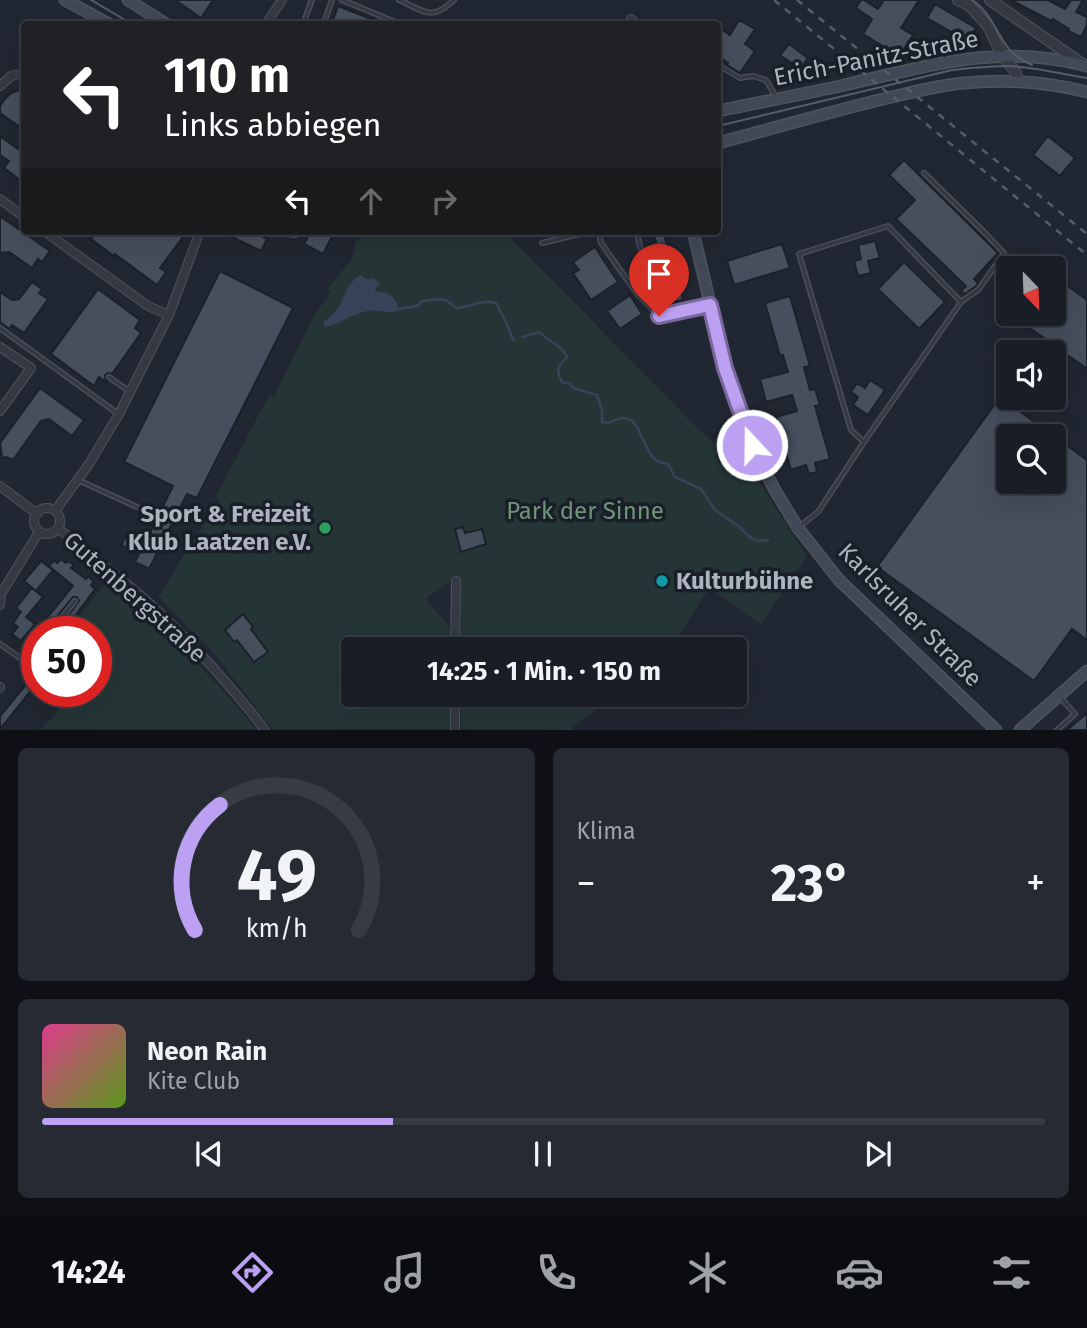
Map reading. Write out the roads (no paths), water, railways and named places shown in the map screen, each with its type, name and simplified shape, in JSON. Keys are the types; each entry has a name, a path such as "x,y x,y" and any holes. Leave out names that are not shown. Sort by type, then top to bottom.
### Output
{"main road":[{"path":"65,0 104,21"},
{"path":"128,0 161,21"},
{"name":"Erich-Panitz-Straße","path":"721,110 938,64 1002,55 1033,56 1086,65"},
{"name":"Erich-Panitz-Straße","path":"721,142 873,101 942,86 997,81 1044,83 1087,92"},
{"name":"Karlsruher Straße","path":"694,235 725,368 758,458 776,492 798,528 839,580 996,730"},
{"path":"1020,730 1087,671"}],"street":[{"path":"268,21 282,0"},
{"path":"958,0 979,15 995,38 1002,55 1015,71 1019,82"},
{"path":"990,0 1086,65"},
{"path":"0,86 11,76 21,74"},
{"path":"0,199 21,215"},
{"path":"50,235 148,306 169,315"},
{"path":"55,511 78,480 119,414 169,315 199,235"},
{"path":"0,347 31,368 0,411"},
{"path":"0,486 37,514"},
{"path":"43,509 55,511 59,517 58,528 48,534 39,532 35,525 37,514 43,509"},
{"name":"Gutenbergstraße","path":"58,528 170,623 217,672 265,730"},
{"path":"0,605 1,594 39,532"},
{"path":"456,581 456,637"},
{"path":"455,707 455,730"}],"lane":[{"path":"304,21 312,0"},
{"path":"325,21 332,0"},
{"path":"342,0 393,21"},
{"path":"399,0 427,13 441,11 454,0"},
{"path":"721,67 740,78 753,76 766,80 777,99"},
{"path":"798,528 818,512 961,302 979,289 1004,253 924,173"},
{"path":"864,442 851,430 799,254 888,226 961,302"},
{"path":"542,243 575,235"},
{"path":"600,235 601,243 638,295 659,316"},
{"path":"637,235 659,316"},
{"path":"659,316 710,305"},
{"path":"0,328 119,414"},
{"path":"109,377 130,392"},
{"path":"78,480 136,507"},
{"path":"63,616 75,601"},
{"path":"0,644 21,659"},
{"path":"1057,730 1075,714 1059,696"}],"water":[{"path":"360,275 368,280 374,278 380,284 375,291 390,295 399,309 394,312 362,312 325,327 323,323 336,310 348,287"}],"waterway":[{"path":"399,309 417,306 422,301 440,299 456,308 485,302 496,303 515,340"},
{"path":"522,337 540,332 558,346 567,357 558,368 562,382 597,395 602,410 602,422 627,418 633,422 653,457 668,464 675,477 701,489 715,510 751,538 758,541 768,540"}],"tram line":[{"path":"91,0 127,21"},
{"path":"972,0 989,17 1011,52 1032,65"},
{"path":"721,125 952,70 1008,66 1087,78"}],"railway":[{"path":"774,0 1087,255"},
{"path":"797,0 1087,234"}],"place":[{"name":"Sport & Freizeit Klub Laatzen e.V.","path":"325,528"},
{"name":"Kulturbühne","path":"662,581"}],"park label":[{"name":"Park der Sinne","path":"585,511"}]}
